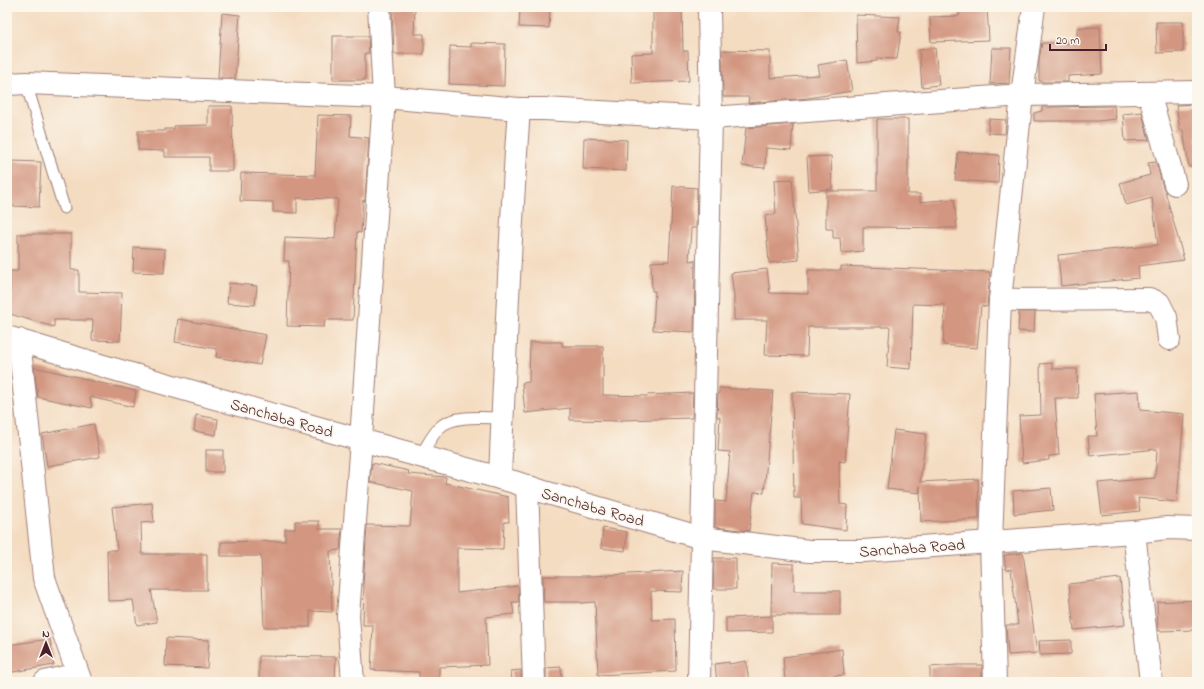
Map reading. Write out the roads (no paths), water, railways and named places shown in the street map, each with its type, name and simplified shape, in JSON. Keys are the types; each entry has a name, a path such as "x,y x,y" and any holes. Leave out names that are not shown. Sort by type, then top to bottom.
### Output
{"street":[{"path":"353,682 348,616 362,440 384,97 379,7"},
{"path":"699,682 711,118 709,7"},
{"path":"995,682 991,542 1000,300 1022,95 1034,7"},
{"path":"17,84 384,97 519,109 711,118 1022,95 1197,92"},
{"path":"1149,93 1175,184"},
{"path":"500,478 504,350 511,214 519,109"},
{"path":"1000,300 1149,299 1159,303 1166,317 1169,339"},
{"path":"13,338 44,578 79,678 45,682"},
{"name":"Sanchaba Road","path":"13,338 110,368 500,478 702,538 809,551 863,551 1134,532 1167,528 1197,529"},
{"path":"527,486 534,682"},
{"path":"1134,532 1151,682"}],"lane":[{"path":"17,84 64,208"},
{"path":"420,456 438,428 447,422 460,418 502,418"}]}
